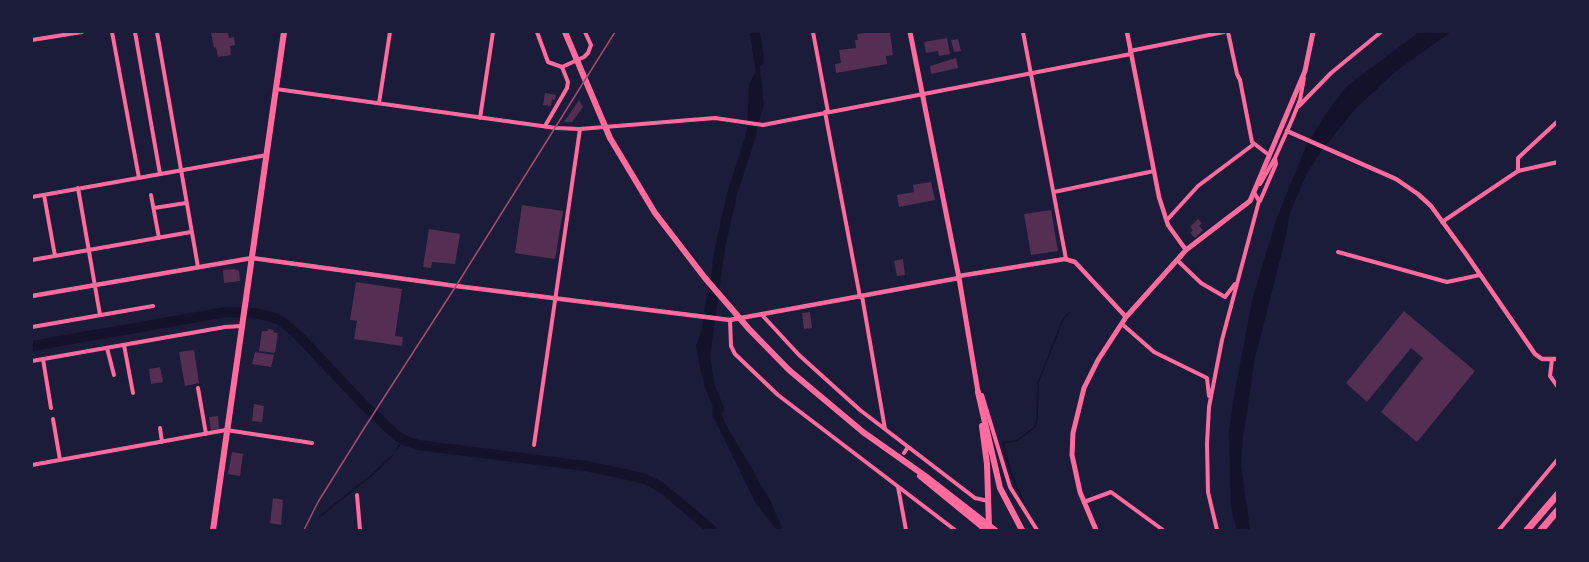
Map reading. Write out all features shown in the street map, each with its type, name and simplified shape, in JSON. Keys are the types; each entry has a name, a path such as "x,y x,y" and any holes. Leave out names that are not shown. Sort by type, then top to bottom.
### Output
{"highway":[{"path":"1527,531 1557,494"},
{"path":"1541,531 1557,510"}],"main road":[{"path":"213,531 284,32"},
{"path":"565,32 610,138 655,213 679,246 749,329 789,369 863,432 928,478 988,531"},
{"path":"910,32 959,277 978,392 987,464 988,531"},
{"path":"1096,531 1084,502 1072,461 1075,424 1084,388 1126,317 1186,250 1244,207 1255,191 1305,71 1313,32"},
{"path":"978,392 1000,488 1022,531"},
{"path":"976,519 995,530"}],"street":[{"path":"32,40 82,32"},
{"path":"112,32 139,178"},
{"path":"135,32 160,174"},
{"path":"157,32 198,267"},
{"path":"379,103 390,32"},
{"path":"480,118 493,32"},
{"path":"537,32 548,62 562,67 588,53 591,45 585,32"},
{"path":"813,32 885,430"},
{"path":"1023,32 1066,259"},
{"path":"1127,32 1159,197 1168,225 1186,250"},
{"path":"276,89 480,118 580,129 715,118 763,125 1131,53 1226,32 1254,144 1269,155"},
{"path":"1297,109 1331,73 1381,32"},
{"path":"545,126 567,88 568,82 562,67"},
{"path":"1259,201 1255,191 1290,133 1300,100 1305,71"},
{"path":"1518,171 1518,158 1557,121"},
{"path":"534,445 580,129"},
{"path":"1290,133 1406,186 1431,206 1535,354 1539,358 1555,359 1550,376 1557,387"},
{"path":"1167,220 1198,186 1248,151 1254,144"},
{"path":"32,197 267,155"},
{"path":"1217,531 1208,492 1207,444 1210,402 1222,340 1237,282 1259,201 1276,164 1275,158"},
{"path":"1442,222 1518,171 1557,162"},
{"path":"1054,192 1154,171"},
{"path":"78,188 100,315"},
{"path":"44,195 56,256"},
{"path":"152,195 159,237"},
{"path":"154,208 186,203"},
{"path":"32,260 191,232"},
{"path":"1338,252 1448,282 1480,274"},
{"path":"32,296 252,258 730,320 1058,258 1075,262 1126,317"},
{"path":"1177,260 1201,283 1225,297 1237,282"},
{"path":"32,327 153,306"},
{"path":"762,315 834,388 885,430 975,498 988,501"},
{"path":"730,320 730,346 741,361 778,395 955,531"},
{"path":"1122,324 1154,352 1207,378 1210,402"},
{"path":"32,361 225,327 242,326"},
{"path":"124,345 133,393"},
{"path":"107,348 114,375"},
{"path":"43,359 51,408"},
{"path":"975,375 1006,477 1018,502 1037,531"},
{"path":"198,388 206,434"},
{"path":"53,418 60,460"},
{"path":"160,428 162,442"},
{"path":"32,465 226,430 312,444"},
{"path":"904,453 908,447"},
{"path":"1499,531 1557,459"},
{"path":"887,478 890,472"},
{"path":"898,487 906,531"},
{"path":"1084,502 1111,492 1163,531"},
{"path":"357,495 360,531"}],"shaded area":[{"path":"750,32 755,32 764,105 755,134 746,150 749,85 756,71"},
{"path":"1419,32 1451,32 1396,71 1355,109 1322,150 1306,175 1290,213 1255,358 1243,437 1241,466 1250,530 1237,530 1231,508 1229,432 1253,297 1276,220 1307,144 1327,112 1347,86"},
{"path":"714,275 702,379 696,346 702,329 707,293"},
{"path":"714,396 725,423 771,502 783,530 777,530 755,502 712,414"}],"building":[{"path":"228,32 229,38 234,37 235,45 230,46 231,55 218,57 211,33"},
{"path":"890,32 893,55 886,56 887,64 836,73 835,64 841,63 839,50 856,48 857,34"},
{"path":"947,38 950,54 939,56 938,51 926,53 924,42"},
{"path":"958,39 961,51 954,52 951,40"},
{"path":"956,58 958,68 931,74 930,66"},
{"path":"545,93 556,95 555,100 552,99 551,106 543,105"},
{"path":"579,100 583,107 572,122 564,122"},
{"path":"931,182 935,200 899,207 897,195 914,192 913,185"},
{"path":"522,205 563,211 555,259 515,253"},
{"path":"1051,210 1058,251 1031,255 1024,214"},
{"path":"1198,219 1202,223 1199,226 1203,230 1195,238 1190,233 1193,230 1190,227"},
{"path":"429,229 460,234 455,264 432,262 431,268 423,267"},
{"path":"903,259 905,275 897,276 894,261"},
{"path":"223,270 239,271 240,281 224,283"},
{"path":"356,282 402,289 395,336 403,337 402,346 354,339 357,321 350,320"},
{"path":"1404,311 1475,371 1417,442 1381,412 1423,358 1411,348 1367,402 1346,383"},
{"path":"810,312 812,328 804,329 802,313"},
{"path":"268,329 278,333 275,353 259,351 262,331 268,331"},
{"path":"194,350 199,383 185,386 179,352"},
{"path":"255,352 274,355 271,367 252,364"},
{"path":"160,367 163,382 151,384 149,369"},
{"path":"254,404 264,406 262,422 252,421"},
{"path":"218,416 219,429 211,430 209,417"},
{"path":"232,452 243,454 240,476 228,474"},
{"path":"273,498 283,500 281,525 270,523"}],"waterway":[{"path":"755,32 759,61"},
{"path":"719,409 709,384 705,355 720,248 732,194 752,132"},
{"path":"32,346 226,312 268,316 280,320 298,335 365,406 397,436 406,441 418,445 586,466 645,479 661,487 712,530"},
{"path":"1023,501 1011,473 1003,443 1018,440 1035,427 1038,383 1063,319 1070,312"},
{"path":"396,450 403,440"},
{"path":"319,517 393,455"}],"railway":[{"path":"304,530 318,502 615,32"}]}
